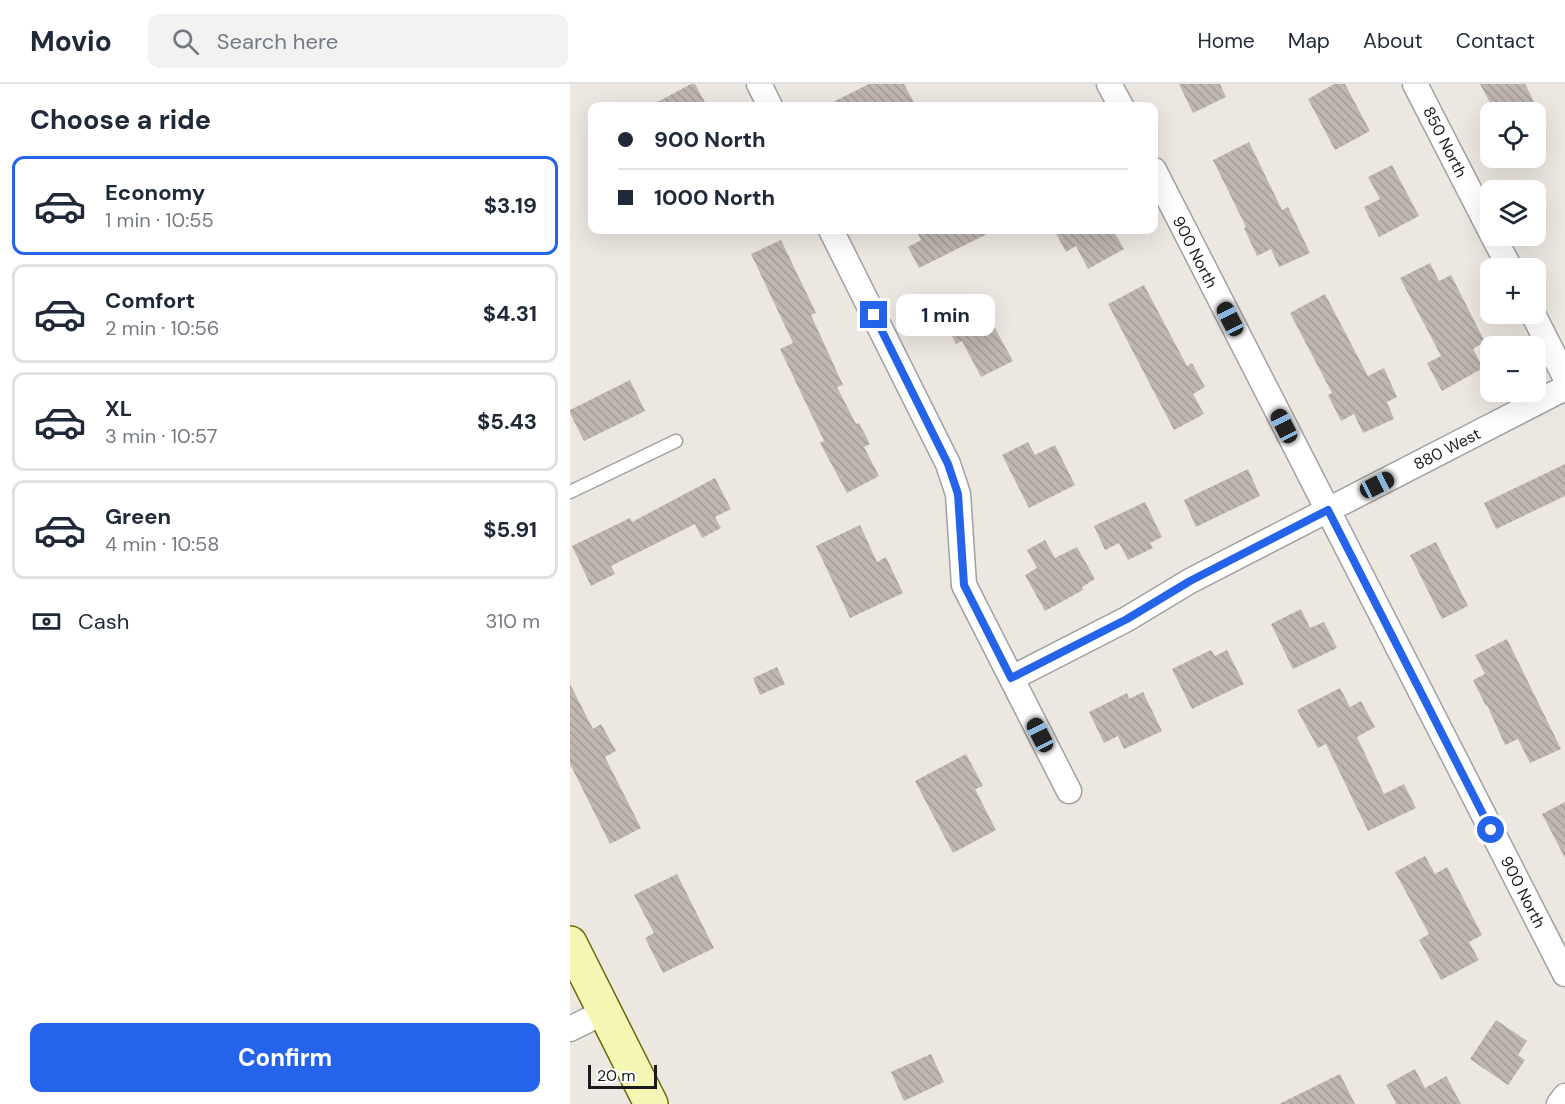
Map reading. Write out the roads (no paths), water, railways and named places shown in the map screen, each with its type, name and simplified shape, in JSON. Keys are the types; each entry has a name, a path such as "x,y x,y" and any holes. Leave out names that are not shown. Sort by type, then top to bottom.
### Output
{"main road":[{"path":"570,943 651,1104"}],"street":[{"path":"759,84 768,102"},
{"path":"1109,84 1119,102"},
{"name":"850 North","path":"1415,84 1480,211"},
{"name":"900 North","path":"1158,178 1565,974"},
{"path":"833,234 948,464 958,494 964,585 1069,791"},
{"path":"1538,324 1565,377"},
{"name":"880 West","path":"1011,678 1127,619 1190,581 1565,388"},
{"path":"570,1029 604,1012"},
{"path":"1559,1104 1565,1096"}],"lane":[{"path":"570,492 676,441"}]}
